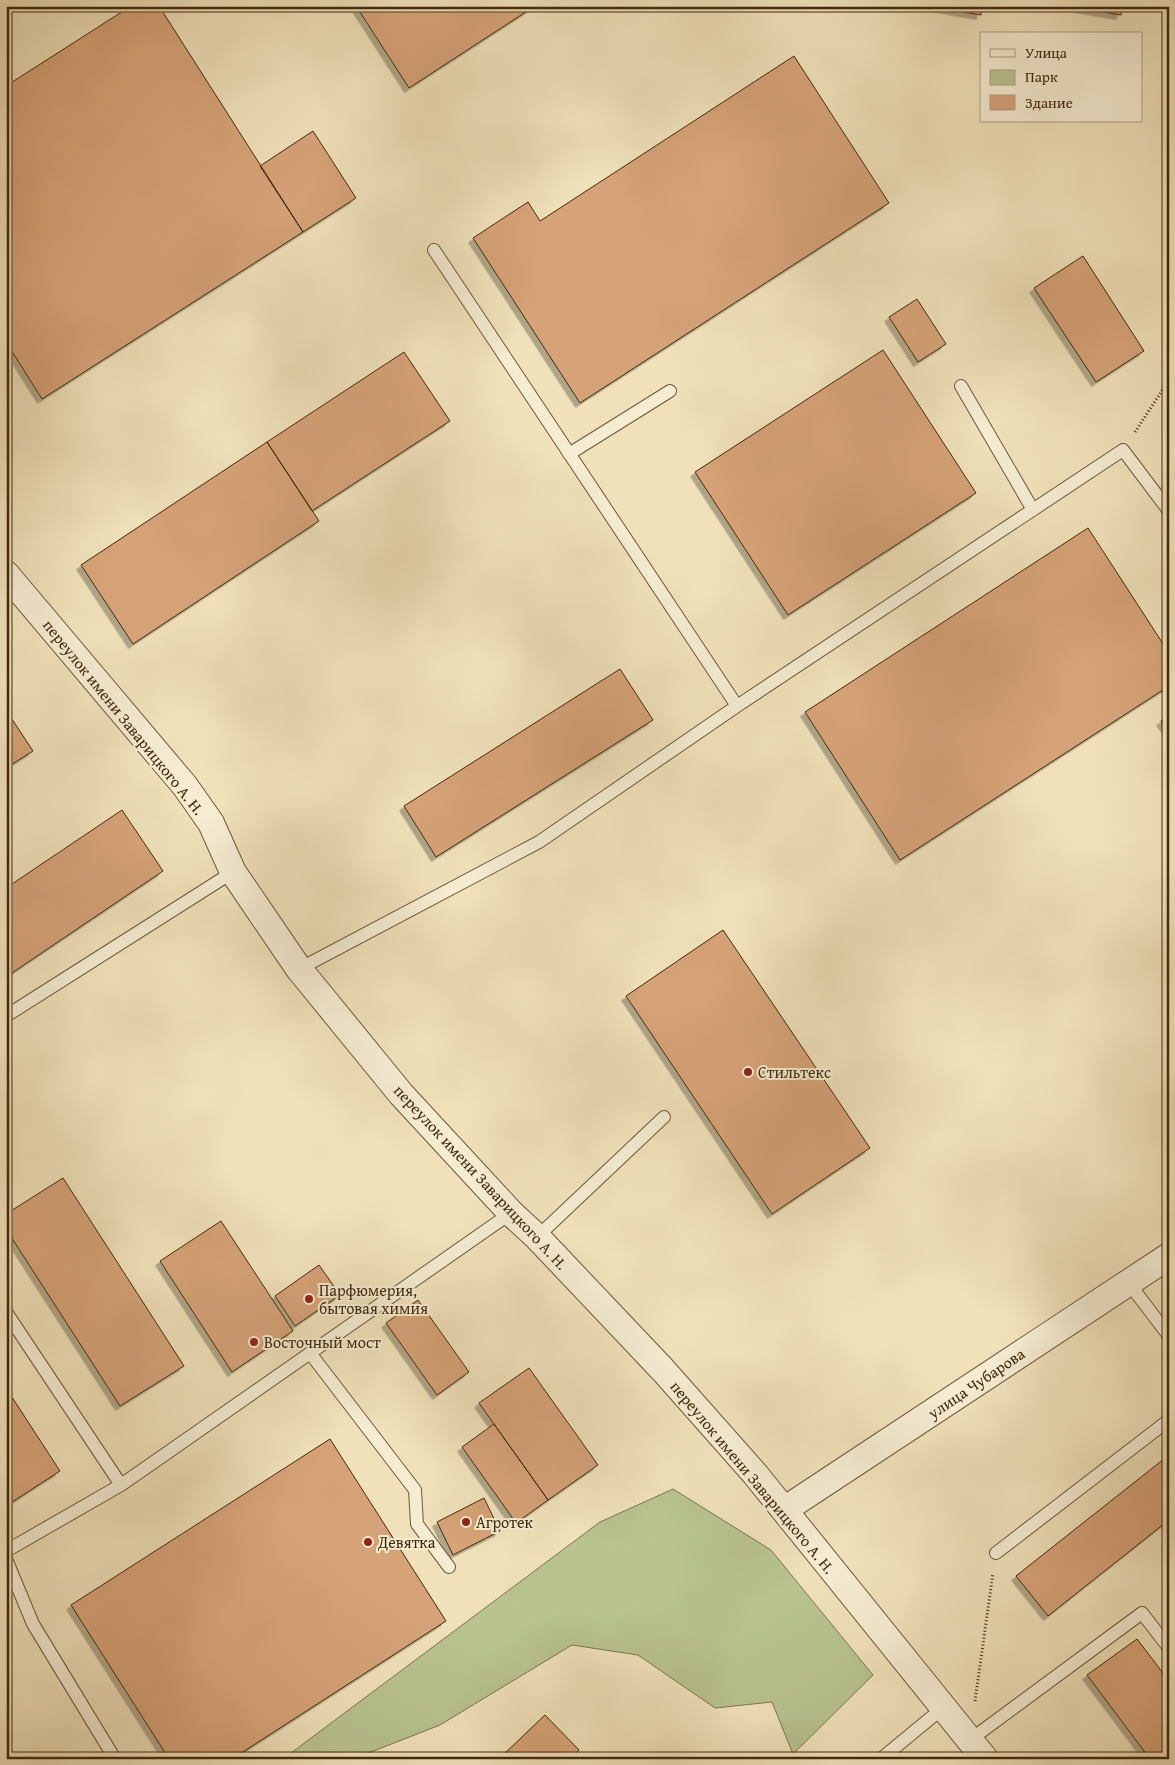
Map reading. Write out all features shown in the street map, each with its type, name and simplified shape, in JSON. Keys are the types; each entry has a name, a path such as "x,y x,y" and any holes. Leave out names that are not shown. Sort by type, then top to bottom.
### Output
{"street":[{"name":"переулок имени Заварицкого А. Н.","path":"6,574 185,786 211,823 233,872 298,970 401,1094 511,1213 537,1237 663,1370 784,1510 977,1749"},
{"name":"улица Чубарова","path":"784,1510 1169,1256"}],"lane":[{"path":"434,250 737,706"},
{"path":"961,386 1033,510"},
{"path":"569,454 670,391"},
{"path":"298,970 539,842 737,706 1123,450 1169,511"},
{"path":"6,1016 233,872"},
{"path":"537,1237 664,1117"},
{"path":"6,1551 121,1486 511,1213"},
{"path":"1128,1282 1169,1336"},
{"path":"6,1312 121,1486"},
{"path":"310,1353 415,1490 417,1524 449,1567"},
{"path":"996,1553 1169,1420"},
{"path":"6,1559 33,1624 115,1759"},
{"path":"977,1749 1142,1613 1169,1648"},
{"path":"881,1759 944,1708"}],"path":[{"path":"1123,450 1169,380"},
{"path":"977,1749 996,1553"}],"green space":[{"path":"673,1489 771,1550 873,1675 793,1754 772,1702 715,1708 638,1655 572,1645 440,1725 353,1759 283,1759 600,1522"}],"building":[{"path":"131,6 159,6 303,232 42,399 6,342 6,86"},
{"path":"356,6 535,6 409,88"},
{"path":"929,6 982,6 981,15"},
{"path":"1067,6 1123,6 1121,15"},
{"path":"794,56 889,203 580,403 473,238 528,202 540,221"},
{"path":"313,131 356,198 303,232 260,166"},
{"path":"1083,256 1144,351 1096,382 1034,288"},
{"path":"917,299 946,344 918,362 889,317"},
{"path":"883,350 976,493 788,615 695,472"},
{"path":"404,352 450,421 312,511 267,442"},
{"path":"267,442 319,521 133,644 81,565"},
{"path":"1088,528 1169,653 1169,686 900,860 805,712"},
{"path":"620,669 653,720 436,857 404,806"},
{"path":"6,710 33,751 6,768"},
{"path":"1169,716 1169,732 1161,721"},
{"path":"122,810 163,871 6,977 6,888"},
{"name":"Стильтекс","path":"723,930 870,1148 772,1214 626,996"},
{"path":"63,1178 184,1366 120,1406 6,1229 6,1214"},
{"path":"221,1221 293,1331 232,1372 160,1261"},
{"path":"319,1265 340,1295 295,1326 275,1296"},
{"path":"418,1300 469,1372 437,1395 386,1323"},
{"path":"529,1368 598,1465 548,1500 479,1403"},
{"path":"6,1388 60,1471 6,1506"},
{"path":"494,1424 548,1500 516,1523 462,1447"},
{"path":"330,1439 446,1621 232,1759 169,1759 71,1605"},
{"path":"1169,1455 1169,1520 1048,1616 1016,1576"},
{"path":"484,1498 500,1531 453,1555 437,1522"},
{"path":"1137,1639 1169,1681 1169,1759 1150,1759 1087,1675"},
{"path":"545,1715 579,1750 570,1759 499,1759"}],"place":[{"name":"Стильтекс","path":"748,1072"},
{"name":"Парфюмерия, бытовая химия","path":"309,1299"},
{"name":"Восточный мост","path":"254,1342"},
{"name":"Агротек","path":"466,1522"},
{"name":"Девятка","path":"368,1542"}]}
